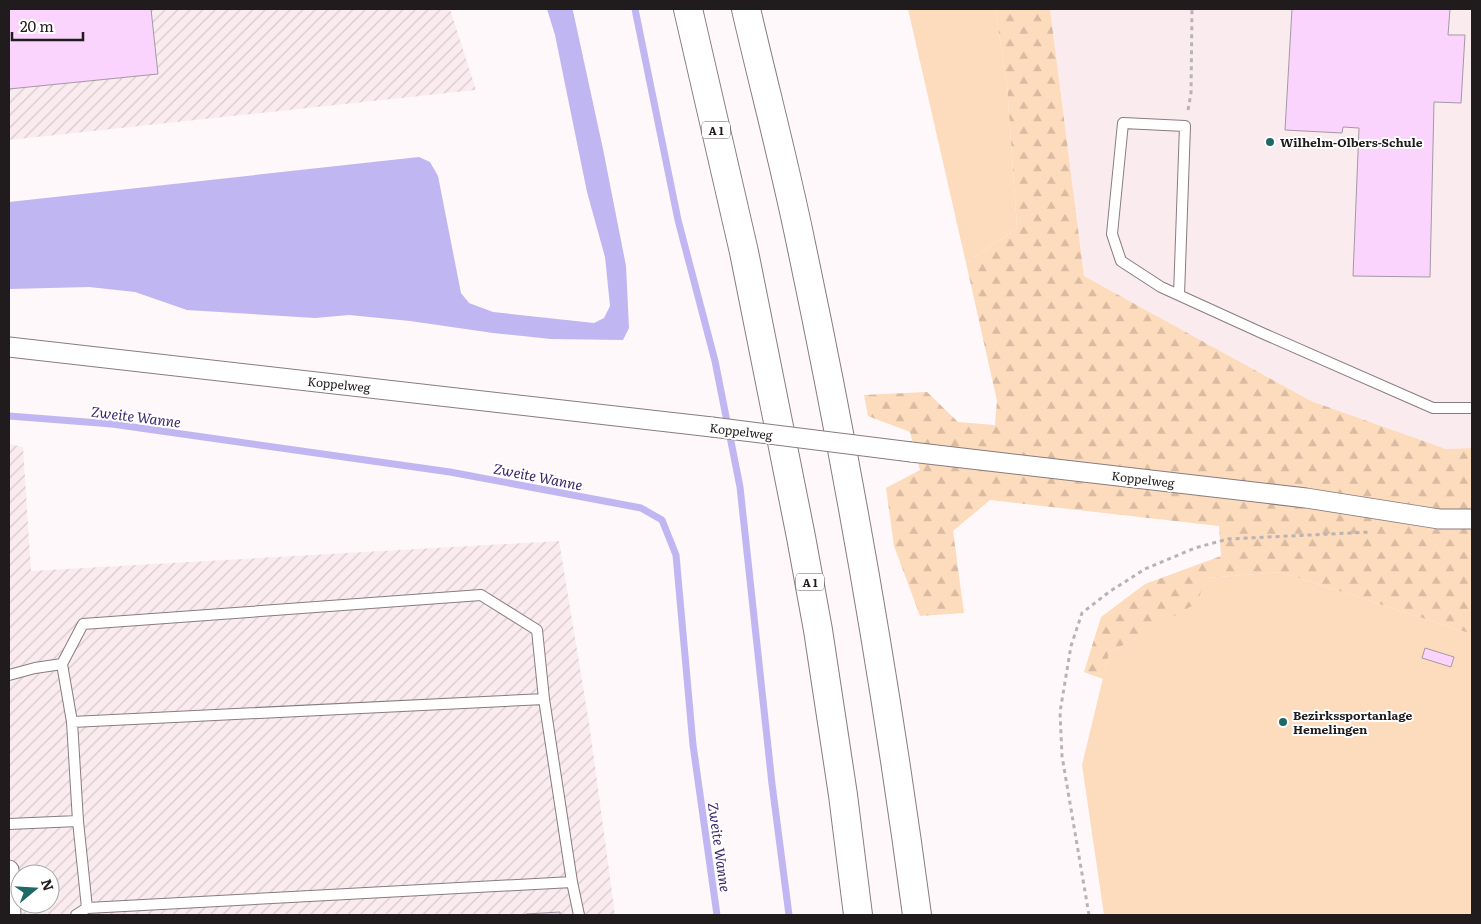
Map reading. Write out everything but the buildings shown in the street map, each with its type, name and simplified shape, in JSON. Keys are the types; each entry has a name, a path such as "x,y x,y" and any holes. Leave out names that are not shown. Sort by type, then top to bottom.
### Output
{"highway":[{"name":"A 1","path":"688,9 744,252 802,538 836,746 858,915"},
{"path":"746,9 801,241 853,509 898,779 917,915"}],"street":[{"name":"Koppelweg","path":"9,347 712,427 1306,498 1439,519 1472,518"},
{"path":"9,870 12,915"}],"lane":[{"path":"1179,295 1184,126 1123,124 1112,234 1121,261 1161,287 1433,408 1472,408"},
{"path":"87,908 78,821 72,722 62,664 83,624 481,595 537,630 544,700 572,882 579,915"},
{"path":"9,675 35,668 62,664"},
{"path":"72,722 544,700"},
{"path":"9,824 78,821"},
{"path":"76,915 87,908 572,882"}],"path":[{"path":"1184,126 1191,93 1192,9"},
{"path":"1089,915 1062,756 1060,712 1071,646 1082,613 1109,592 1145,569 1195,548 1228,539 1373,532"}],"shaded area":[{"path":"9,9 450,9 476,90 9,140"},
{"path":"547,9 572,9 573,11 626,266 629,328 623,340 551,339 349,315 315,318 187,310 135,292 89,287 9,289 9,202 419,157 430,162 438,176 461,293 469,303 493,312 594,323 604,318 610,306 605,257 587,192 555,35"},
{"name":"Wilhelm-Olbers-Schule","path":"1050,9 1472,9 1472,448 1446,449 1311,401 1084,276"},
{"path":"9,444 23,447 31,571 559,541 590,729 615,915 9,915"}],"green space":[{"path":"908,9 995,9 1007,84 1017,228 966,263"},
{"path":"995,9 1050,9 1084,276 1311,401 1446,449 1472,448 1472,634 1280,572 1206,578 1197,603 1109,653 1103,679 1084,672 1101,617 1145,584 1221,556 1219,526 990,500 953,531 964,613 920,616 894,546 886,488 920,470 910,432 868,416 864,395 927,392 958,422 995,425 997,401 966,263 1017,228 1007,84"},
{"name":"Bezirkssportanlage Hemelingen","path":"1280,572 1472,634 1472,915 1104,915 1082,765 1109,653 1196,603 1206,578"}],"waterway":[{"path":"635,9 678,220 715,361 740,487 772,784 789,915"},
{"name":"Zweite Wanne","path":"9,416 112,424 450,472 641,508 662,520 676,555 693,745 717,915"}],"place":[{"name":"Wilhelm-Olbers-Schule","path":"1270,142"},
{"name":"Bezirkssportanlage Hemelingen","path":"1283,722"}]}
